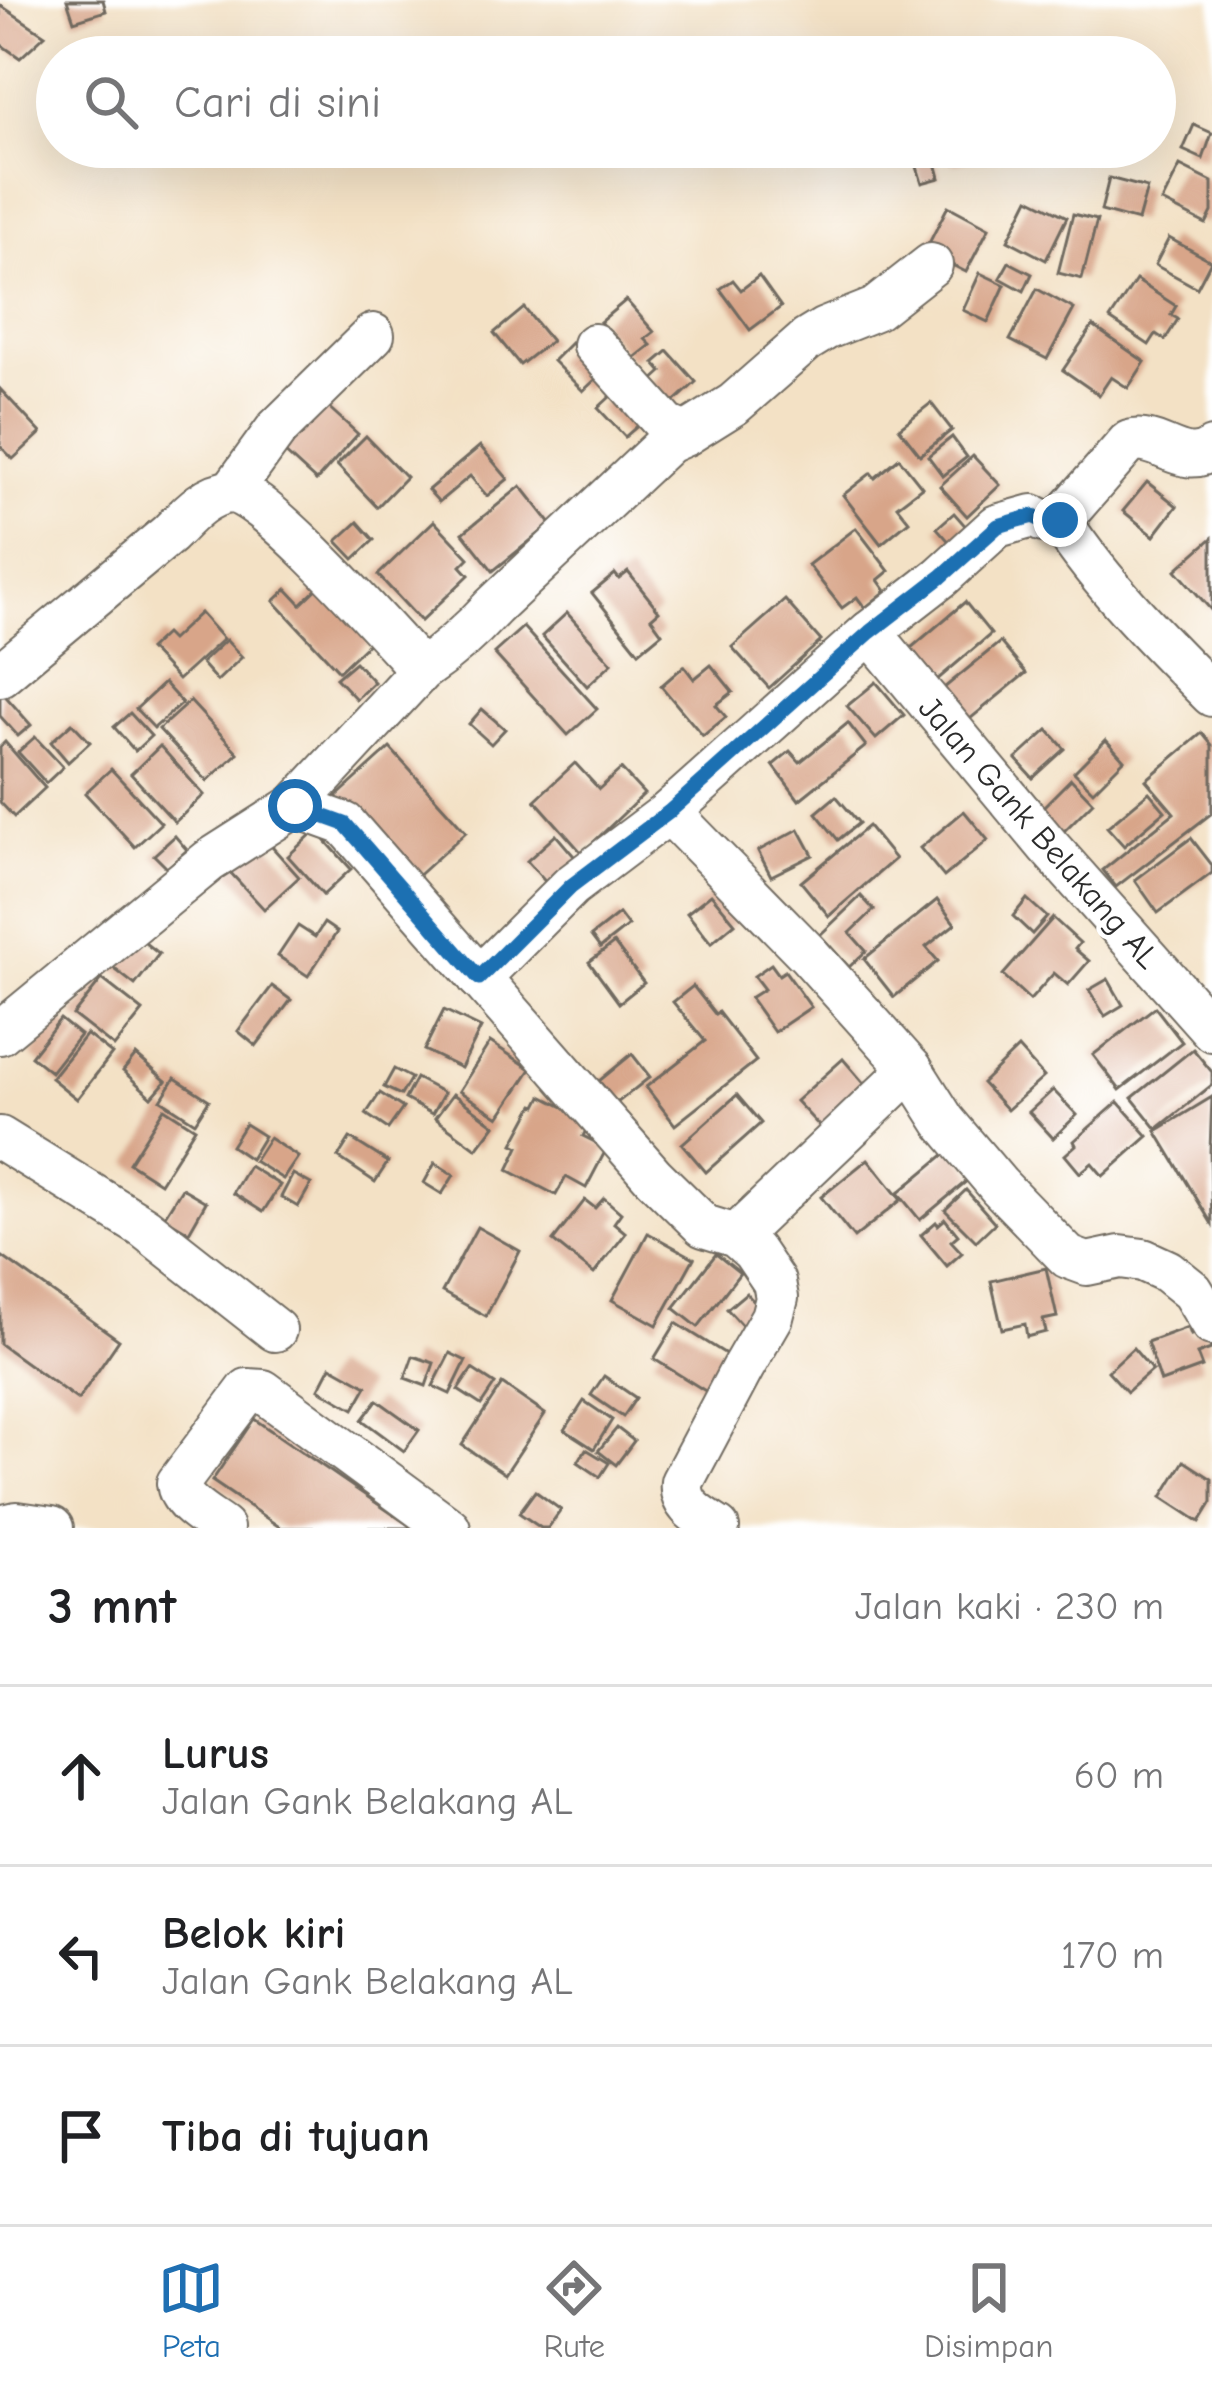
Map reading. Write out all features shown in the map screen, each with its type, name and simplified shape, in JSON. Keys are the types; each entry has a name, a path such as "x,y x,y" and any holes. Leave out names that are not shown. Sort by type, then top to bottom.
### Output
{"street":[{"path":"0,1033 209,860 295,806 421,670 471,631 668,442 734,404 807,340 875,309 931,265"},
{"path":"232,491 277,430 373,335"},
{"path":"594,345 668,426 686,434"},
{"path":"479,978 571,886 669,812 870,632 998,526 1033,516 1060,520 1129,442 1141,438 1187,456 1201,457 1212,449"},
{"path":"0,675 193,511 232,491 246,495 279,524 421,670"},
{"path":"1060,520 1088,563 1212,695"},
{"name":"Jalan Gank Belakang AL","path":"870,632 1049,848 1212,1030"},
{"path":"295,806 345,824 653,1176 704,1226 736,1236 774,1282 777,1298 772,1317 680,1490 694,1513 718,1528"},
{"path":"669,812 808,954 911,1069 944,1120 1000,1186 1068,1257 1087,1264 1134,1257 1155,1265 1192,1291 1212,1324"},
{"path":"736,1236 911,1069"},
{"path":"0,1138 144,1227 275,1330"},
{"path":"222,1528 179,1494 178,1483 248,1390 263,1391 449,1528"},
{"path":"0,1527 17,1523 52,1528"}],"building":[{"path":"67,0 103,0 106,11 74,21"},
{"path":"0,5 45,35 36,36 36,43 20,58 0,44"},
{"path":"1194,125 1212,133 1203,159 1183,150"},
{"path":"1180,166 1212,182 1212,212 1206,224 1162,202"},
{"path":"917,168 937,168 940,178 922,183"},
{"path":"1109,178 1147,188 1138,221 1101,211"},
{"path":"1029,198 1067,217 1046,260 1008,240"},
{"path":"948,206 989,228 966,272 925,251"},
{"path":"1073,214 1097,220 1082,279 1058,273"},
{"path":"1169,238 1211,261 1197,288 1155,265"},
{"path":"1009,262 1032,274 1024,291 1000,278"},
{"path":"980,273 1005,285 988,322 963,310"},
{"path":"759,276 781,307 750,330 720,289 733,280 741,290"},
{"path":"1136,280 1176,306 1171,315 1178,319 1165,340 1156,334 1149,345 1110,319"},
{"path":"1037,289 1074,309 1047,359 1010,340"},
{"path":"626,300 654,332 645,339 651,345 632,360 600,322"},
{"path":"524,308 551,341 520,365 494,333"},
{"path":"1093,326 1145,362 1128,388 1111,377 1099,395 1063,370"},
{"path":"577,337 599,376 583,391 553,361"},
{"path":"668,351 696,382 671,405 651,382 662,372 654,363"},
{"path":"622,386 649,416 625,437 598,408"},
{"path":"0,389 41,433 13,459 0,446"},
{"path":"324,403 358,434 316,481 282,450"},
{"path":"931,403 952,430 920,455 899,428"},
{"path":"366,436 406,477 377,507 337,465"},
{"path":"952,437 967,457 943,476 928,456"},
{"path":"480,446 508,479 487,496 470,476 439,502 428,490"},
{"path":"973,456 1000,485 967,516 940,486"},
{"path":"899,458 922,487 897,506 909,521 881,544 843,495"},
{"path":"1147,482 1177,506 1154,536 1123,511"},
{"path":"521,486 551,524 493,571 463,533"},
{"path":"954,513 969,530 952,545 937,528"},
{"path":"434,521 469,558 461,566 469,575 421,621 378,575"},
{"path":"358,522 374,540 354,559 337,541"},
{"path":"856,528 889,571 878,580 886,591 865,608 857,597 842,608 808,565"},
{"path":"1212,538 1212,611 1176,570"},
{"path":"628,572 659,611 651,618 662,633 639,652 592,593 615,574 619,579"},
{"path":"323,583 374,638 339,671 274,601 287,589 301,604"},
{"path":"785,600 821,641 769,688 732,647"},
{"path":"965,602 991,634 937,680 911,648"},
{"path":"200,613 223,639 178,680 149,649 165,634 171,640"},
{"path":"567,613 612,663 587,686 542,636"},
{"path":"523,627 597,709 568,735 494,653"},
{"path":"226,640 242,657 217,681 201,663"},
{"path":"1000,642 1026,673 970,719 944,688"},
{"path":"355,662 374,682 356,699 336,678"},
{"path":"711,665 733,692 716,705 726,717 703,736 661,686 684,666 694,679"},
{"path":"876,682 904,715 876,739 847,706"},
{"path":"164,683 182,703 154,728 136,709"},
{"path":"0,690 31,725 18,736 0,716"},
{"path":"190,701 238,753 207,781 159,729"},
{"path":"482,709 505,729 491,744 469,724"},
{"path":"130,713 151,736 135,751 114,727"},
{"path":"72,723 90,742 68,762 51,742"},
{"path":"848,723 866,746 799,800 773,765 790,751 800,762"},
{"path":"1048,730 1065,749 1033,778 1016,759"},
{"path":"1202,733 1212,745 1212,813 1116,887 1103,870 1174,813 1146,780"},
{"path":"35,737 63,767 46,783 18,752"},
{"path":"1106,740 1124,760 1093,791 1074,772"},
{"path":"5,742 45,788 14,817 0,802 0,747"},
{"path":"160,746 204,795 175,822 131,774"},
{"path":"390,748 466,832 412,881 336,797"},
{"path":"575,763 599,789 621,769 644,794 582,853 535,800"},
{"path":"111,769 161,823 135,847 85,793"},
{"path":"1071,779 1093,802 1054,841 1032,818"},
{"path":"1149,792 1165,811 1124,846 1107,827"},
{"path":"836,796 859,823 838,840 816,813"},
{"path":"964,811 988,840 944,877 920,848"},
{"path":"868,826 895,859 829,916 801,882"},
{"path":"799,829 813,855 771,876 758,851"},
{"path":"316,830 351,869 323,895 288,856"},
{"path":"556,835 585,869 556,894 527,861"},
{"path":"175,836 187,850 167,868 154,855"},
{"path":"264,838 299,877 264,909 229,871"},
{"path":"1191,838 1212,865 1212,873 1158,913 1135,880"},
{"path":"711,894 735,923 711,943 687,913"},
{"path":"861,896 874,910 850,933 866,951 849,967 820,935"},
{"path":"1027,899 1047,917 1032,934 1013,916"},
{"path":"937,900 955,924 926,947 938,961 894,997 864,959"},
{"path":"619,914 628,926 600,948 591,936"},
{"path":"1053,918 1080,943 1075,949 1089,961 1068,985 1054,973 1030,1000 1003,975"},
{"path":"324,923 337,932 308,976 278,956 298,926 315,937"},
{"path":"136,936 159,954 135,985 112,967"},
{"path":"614,943 644,983 619,1003 589,962"},
{"path":"771,964 779,975 785,971 811,1007 774,1032 750,998 764,989 754,976"},
{"path":"102,979 143,1011 114,1047 73,1015"},
{"path":"1108,979 1123,1005 1105,1016 1089,990"},
{"path":"272,986 291,1000 256,1046 238,1031"},
{"path":"693,986 756,1061 675,1125 646,1087 705,1041 673,1002"},
{"path":"1155,1007 1182,1042 1120,1090 1093,1055"},
{"path":"444,1010 481,1028 461,1068 424,1050"},
{"path":"60,1019 80,1035 51,1072 31,1056"},
{"path":"86,1034 112,1054 77,1099 51,1078"},
{"path":"490,1042 531,1069 499,1117 459,1091"},
{"path":"1018,1048 1044,1077 1007,1110 982,1083"},
{"path":"1193,1049 1212,1072 1212,1085 1157,1129 1132,1098"},
{"path":"632,1054 650,1077 617,1103 599,1081"},
{"path":"136,1055 166,1081 152,1097 123,1071"},
{"path":"843,1059 868,1088 822,1129 796,1101"},
{"path":"394,1069 411,1078 401,1095 384,1087"},
{"path":"175,1078 209,1100 195,1122 161,1100"},
{"path":"416,1078 444,1093 432,1114 405,1099"},
{"path":"1053,1090 1077,1115 1053,1138 1029,1112"},
{"path":"380,1093 403,1108 388,1129 366,1114"},
{"path":"453,1094 495,1125 477,1149 435,1118"},
{"path":"737,1095 761,1123 706,1172 682,1144"},
{"path":"542,1096 591,1121 583,1136 607,1148 586,1188 566,1177 556,1195 508,1170 519,1147 513,1144"},
{"path":"1212,1097 1210,1151 1212,1224 1156,1131"},
{"path":"1118,1102 1148,1136 1103,1176 1092,1163 1080,1173 1065,1155"},
{"path":"164,1108 195,1128 160,1183 129,1163"},
{"path":"245,1124 264,1136 250,1159 231,1146"},
{"path":"269,1138 298,1157 283,1179 254,1161"},
{"path":"350,1138 388,1162 375,1182 338,1157"},
{"path":"952,1148 974,1175 920,1220 898,1193"},
{"path":"868,1159 901,1200 854,1238 821,1197"},
{"path":"435,1163 454,1175 442,1194 424,1183"},
{"path":"249,1166 280,1185 263,1212 233,1193"},
{"path":"293,1174 311,1184 298,1207 281,1197"},
{"path":"182,1188 206,1202 189,1232 164,1217"},
{"path":"966,1190 995,1223 976,1241 945,1210"},
{"path":"604,1198 621,1213 614,1223 626,1233 594,1274 553,1241 585,1200 595,1208"},
{"path":"945,1219 958,1235 951,1241 962,1253 947,1266 921,1235"},
{"path":"477,1227 520,1251 486,1316 442,1292"},
{"path":"648,1233 694,1258 657,1325 612,1300"},
{"path":"716,1254 740,1273 698,1327 674,1308"},
{"path":"0,1255 119,1340 78,1400 0,1344"},
{"path":"1046,1268 1057,1317 1043,1320 1046,1332 1027,1337 1025,1324 1002,1329 991,1281"},
{"path":"746,1293 766,1315 748,1332 727,1309"},
{"path":"676,1323 729,1356 707,1392 654,1359"},
{"path":"1188,1327 1191,1335 1204,1330 1211,1349 1197,1354 1202,1367 1161,1382 1147,1342"},
{"path":"1133,1348 1152,1370 1127,1392 1108,1371"},
{"path":"450,1353 466,1361 450,1394 433,1386"},
{"path":"413,1356 434,1363 426,1386 405,1378"},
{"path":"331,1366 367,1386 354,1409 319,1389"},
{"path":"472,1369 495,1384 481,1405 458,1390"},
{"path":"604,1376 636,1398 623,1417 591,1395"},
{"path":"502,1384 545,1414 505,1474 462,1445"},
{"path":"377,1400 419,1430 404,1451 362,1420"},
{"path":"584,1401 612,1420 594,1449 565,1430"},
{"path":"254,1419 413,1528 281,1528 212,1481"},
{"path":"617,1428 634,1441 616,1465 598,1451"},
{"path":"586,1449 609,1463 600,1477 578,1462"},
{"path":"1184,1461 1212,1479 1212,1502 1200,1522 1162,1497"},
{"path":"535,1491 561,1510 548,1528 519,1513"}],"route":[{"path":"295,806 345,824 479,978 571,886 669,812 870,632 998,526 1033,516 1060,520"}]}
